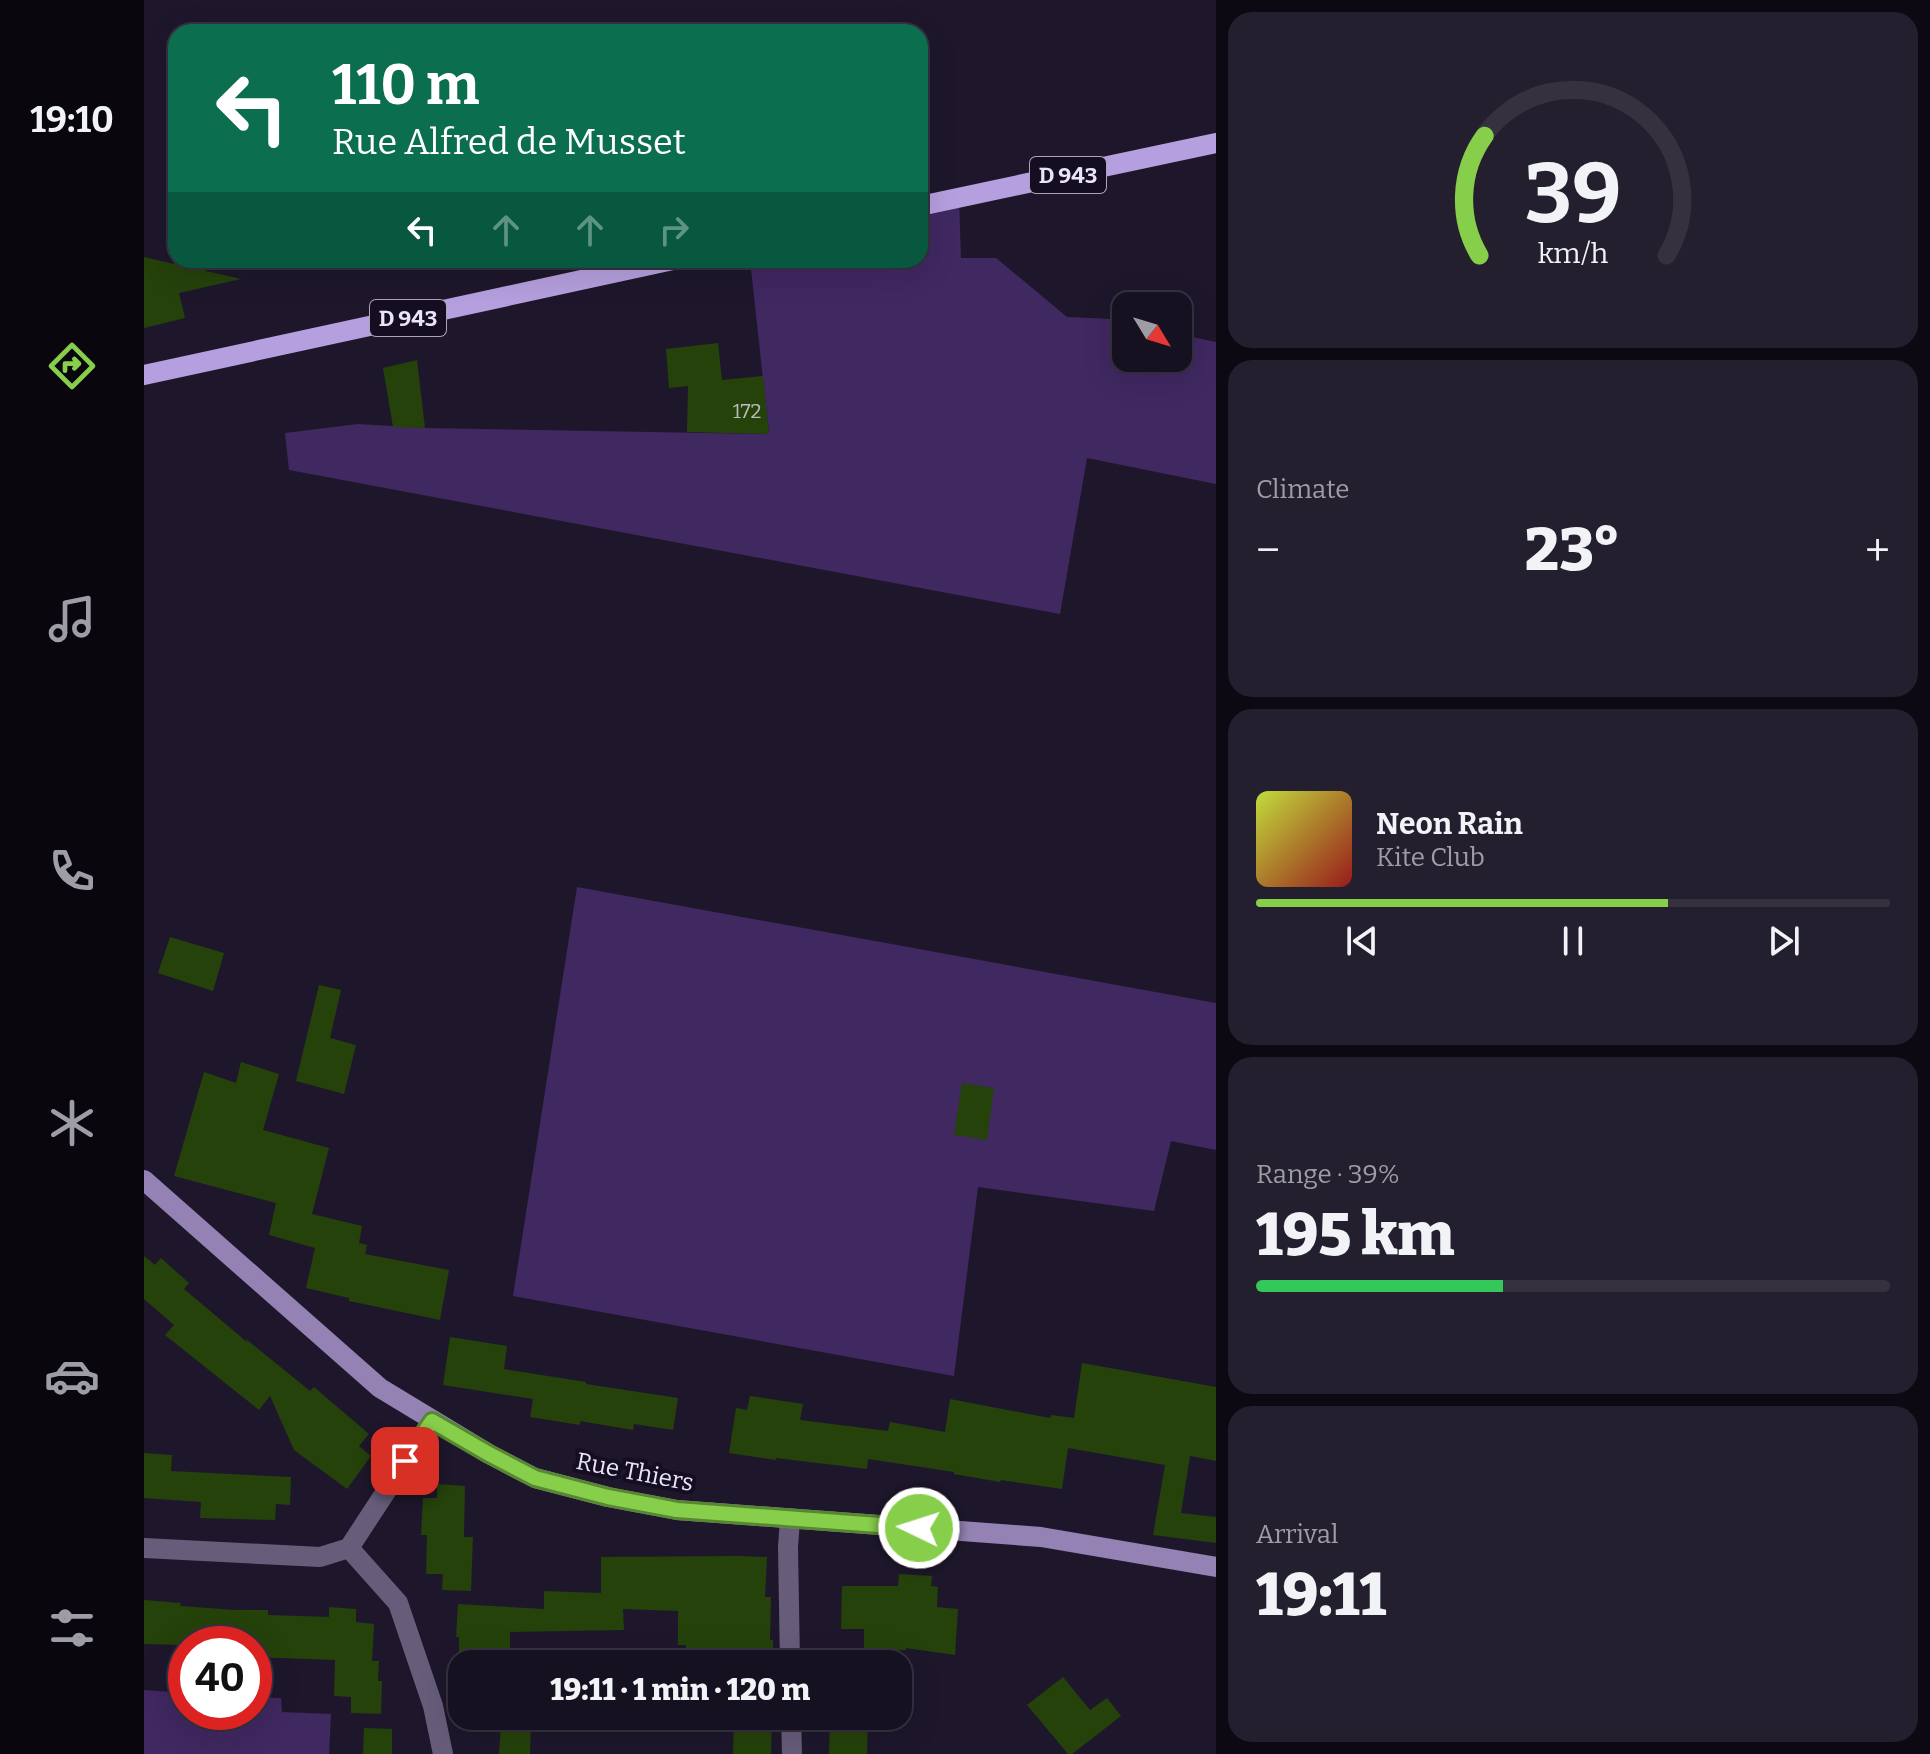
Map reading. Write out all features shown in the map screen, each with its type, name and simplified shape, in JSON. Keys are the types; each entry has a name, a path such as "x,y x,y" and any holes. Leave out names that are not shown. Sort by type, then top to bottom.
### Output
{"main road":[{"name":"D 943","path":"928,204 1216,143"},
{"name":"D 943","path":"144,375 636,268"}],"street":[{"name":"Rue Thiers","path":"144,1180 380,1388 432,1421 535,1478 608,1497 677,1510 1041,1537 1216,1567"},
{"path":"144,1548 320,1557 349,1548 432,1421"},
{"path":"790,1520 790,1650"},
{"path":"349,1548 398,1603 433,1706 443,1754"},
{"path":"791,1730 792,1754"}],"shaded area":[{"path":"959,198 961,258 996,258 1067,317 1112,319 1112,372 1192,372 1192,337 1216,342 1216,484 1087,458 1060,614 289,470 285,433 358,424 769,434 751,268 928,268 928,204"},
{"path":"577,887 1216,1003 1216,1150 1171,1141 1154,1211 978,1187 954,1376 513,1296"},
{"path":"144,1690 168,1692 168,1730 272,1730 272,1698 281,1698 282,1712 331,1714 329,1754 144,1754"}],"building":[{"path":"144,257 168,263 168,268 205,268 206,271 241,279 179,293 185,318 144,328"},
{"path":"718,343 722,380 763,376 769,434 687,432 688,386 669,388 666,349"},
{"path":"417,360 425,428 393,427 383,368"},
{"path":"170,937 224,953 213,991 158,973"},
{"path":"319,985 341,990 330,1038 356,1045 344,1094 296,1081"},
{"path":"241,1062 279,1074 263,1130 329,1148 312,1214 362,1226 359,1243 367,1245 365,1254 449,1270 440,1320 349,1301 349,1298 306,1288 315,1248 269,1235 276,1203 174,1176 204,1072 236,1083"},
{"path":"962,1083 994,1088 987,1140 954,1135"},
{"path":"144,1256 155,1265 161,1258 189,1283 184,1289 310,1391 314,1387 369,1434 359,1446 371,1456 347,1489 294,1450 270,1396 259,1410 165,1335 174,1325 144,1299"},
{"path":"450,1337 507,1346 504,1369 678,1398 673,1430 634,1424 633,1430 530,1417 533,1399 443,1385"},
{"path":"1082,1363 1216,1387 1216,1461 1190,1456 1181,1513 1216,1517 1216,1543 1153,1535 1165,1465 1068,1448 1062,1489 1000,1482 868,1459 867,1469 729,1453 736,1408 747,1410 750,1396 803,1404 800,1420 888,1431 890,1422 945,1432 950,1399 1050,1418 1051,1415 1074,1418"},
{"path":"144,1453 172,1455 171,1471 291,1477 290,1505 276,1504 275,1520 200,1518 201,1502 144,1498"},
{"path":"437,1484 465,1486 464,1537 473,1537 471,1591 442,1590 443,1574 426,1574 427,1535 421,1535 423,1498 437,1498"},
{"path":"601,1557 767,1557 765,1597 771,1597 770,1640 773,1640 773,1650 686,1650 686,1645 678,1645 678,1611 623,1609 624,1630 510,1632 510,1650 459,1650 459,1637 456,1637 458,1604 544,1609 544,1591 601,1593"},
{"path":"899,1574 932,1576 931,1586 938,1587 937,1607 958,1609 955,1655 906,1648 864,1650 864,1629 841,1629 842,1586 898,1586"},
{"path":"144,1600 181,1603 180,1606 268,1610 268,1615 329,1617 329,1607 356,1609 356,1622 374,1624 372,1661 379,1661 381,1714 351,1713 351,1697 334,1696 335,1660 272,1658 272,1626 168,1626 168,1645 144,1644"},
{"path":"1063,1677 1090,1710 1107,1698 1121,1716 1072,1754 1068,1754 1027,1705"},
{"path":"364,1728 392,1729 392,1754 363,1754"},
{"path":"501,1730 531,1730 530,1754 499,1754"},
{"path":"734,1730 772,1730 771,1754 733,1754"},
{"path":"830,1730 868,1730 867,1754 829,1754"}],"route":[{"path":"405,1461 432,1421 535,1478 608,1497 677,1510 919,1528"}]}
